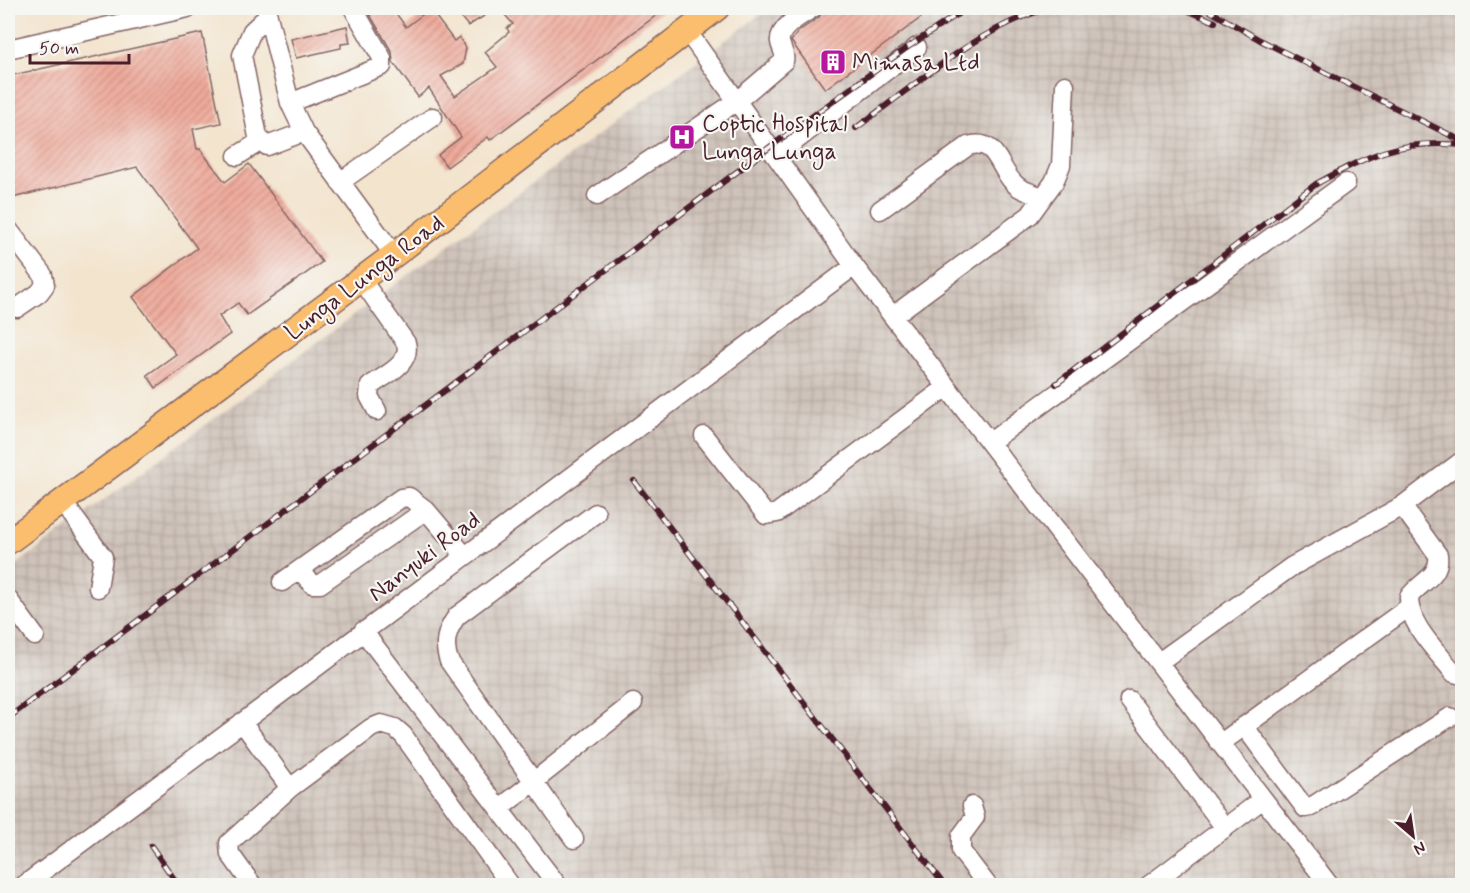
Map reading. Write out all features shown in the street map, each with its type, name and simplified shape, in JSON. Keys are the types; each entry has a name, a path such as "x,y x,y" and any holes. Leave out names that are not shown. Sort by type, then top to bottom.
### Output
{"main road":[{"name":"Lunga Lunga Road","path":"8,542 394,255 717,8"}],"street":[{"path":"8,48 160,11 188,8"},
{"path":"290,103 382,66 382,58 353,8"},
{"path":"597,196 737,100 784,60 781,31 813,8"},
{"path":"267,11 290,103 304,132 394,255"},
{"path":"267,11 252,31 242,55 261,141 267,146 273,146 304,132"},
{"path":"687,31 854,266 1330,885"},
{"path":"777,156 917,47"},
{"path":"893,316 1030,215 1061,165 1065,85"},
{"path":"340,182 433,117"},
{"path":"237,156 261,141"},
{"path":"880,210 968,146 979,143 988,146 1017,187 1043,196"},
{"path":"990,442 1346,183"},
{"path":"8,229 43,275 45,285 39,293 17,308"},
{"name":"Nanyuki Road","path":"23,885 854,266"},
{"path":"361,279 406,343 408,351 407,358 399,366 370,386 369,396 377,411"},
{"path":"704,436 766,515 777,513 947,387"},
{"path":"1159,662 1292,567 1402,506 1462,461"},
{"path":"282,582 401,498 415,499 465,556"},
{"path":"63,501 103,557 98,588"},
{"path":"1402,506 1437,555 1438,561 1434,574 1409,597 1408,606 1415,621 1454,673 1462,675"},
{"path":"300,570 312,584 321,584 426,510"},
{"path":"574,839 449,662 444,646 449,627 458,616 596,513"},
{"path":"8,599 35,636"},
{"path":"1221,743 1408,606"},
{"path":"363,631 558,885"},
{"path":"1129,700 1225,828"},
{"path":"499,808 633,703"},
{"path":"1244,726 1305,807 1311,807 1450,717"},
{"path":"242,722 290,788"},
{"path":"253,885 230,854 229,843 290,788 372,728 387,724 403,735 511,885"},
{"path":"1148,885 1263,799"},
{"path":"972,806 975,817 961,836 961,850 988,885"}],"shaded area":[{"path":"769,8 1462,8 1462,885 8,885 8,571"}],"building":[{"path":"366,8 392,8 406,27 430,9 454,41 459,37 466,48 463,64 441,76 455,96 497,67 485,52 509,32 507,28 513,24 499,8 666,8 490,140 488,137 447,167 438,155 461,137 429,88 418,97 393,62 392,52"},
{"path":"469,8 497,8 468,26 459,15"},
{"name":"Mimasa Ltd","path":"824,8 934,8 825,89 791,41 799,31 819,17"},
{"path":"347,26 350,43 341,44 341,48 296,58 291,39"},
{"path":"202,33 221,123 193,129 197,149 200,149 225,182 249,164 322,262 247,315 238,303 219,316 230,334 156,388 147,375 176,354 133,297 197,248 137,167 8,199 8,76"}],"railway":[{"path":"8,718 770,147 905,49 967,8"},
{"path":"856,128 971,44 1022,17 1048,8"},
{"path":"1182,8 1215,22"},
{"path":"1205,8 1260,40 1462,141"},
{"path":"1056,384 1316,184 1385,151 1420,145 1462,145"},
{"path":"634,481 945,886"},
{"path":"151,846 179,886"}],"place":[{"name":"Mimasa Ltd","path":"833,62"},
{"name":"Coptic Hospital Lunga Lunga","path":"682,137"}]}
